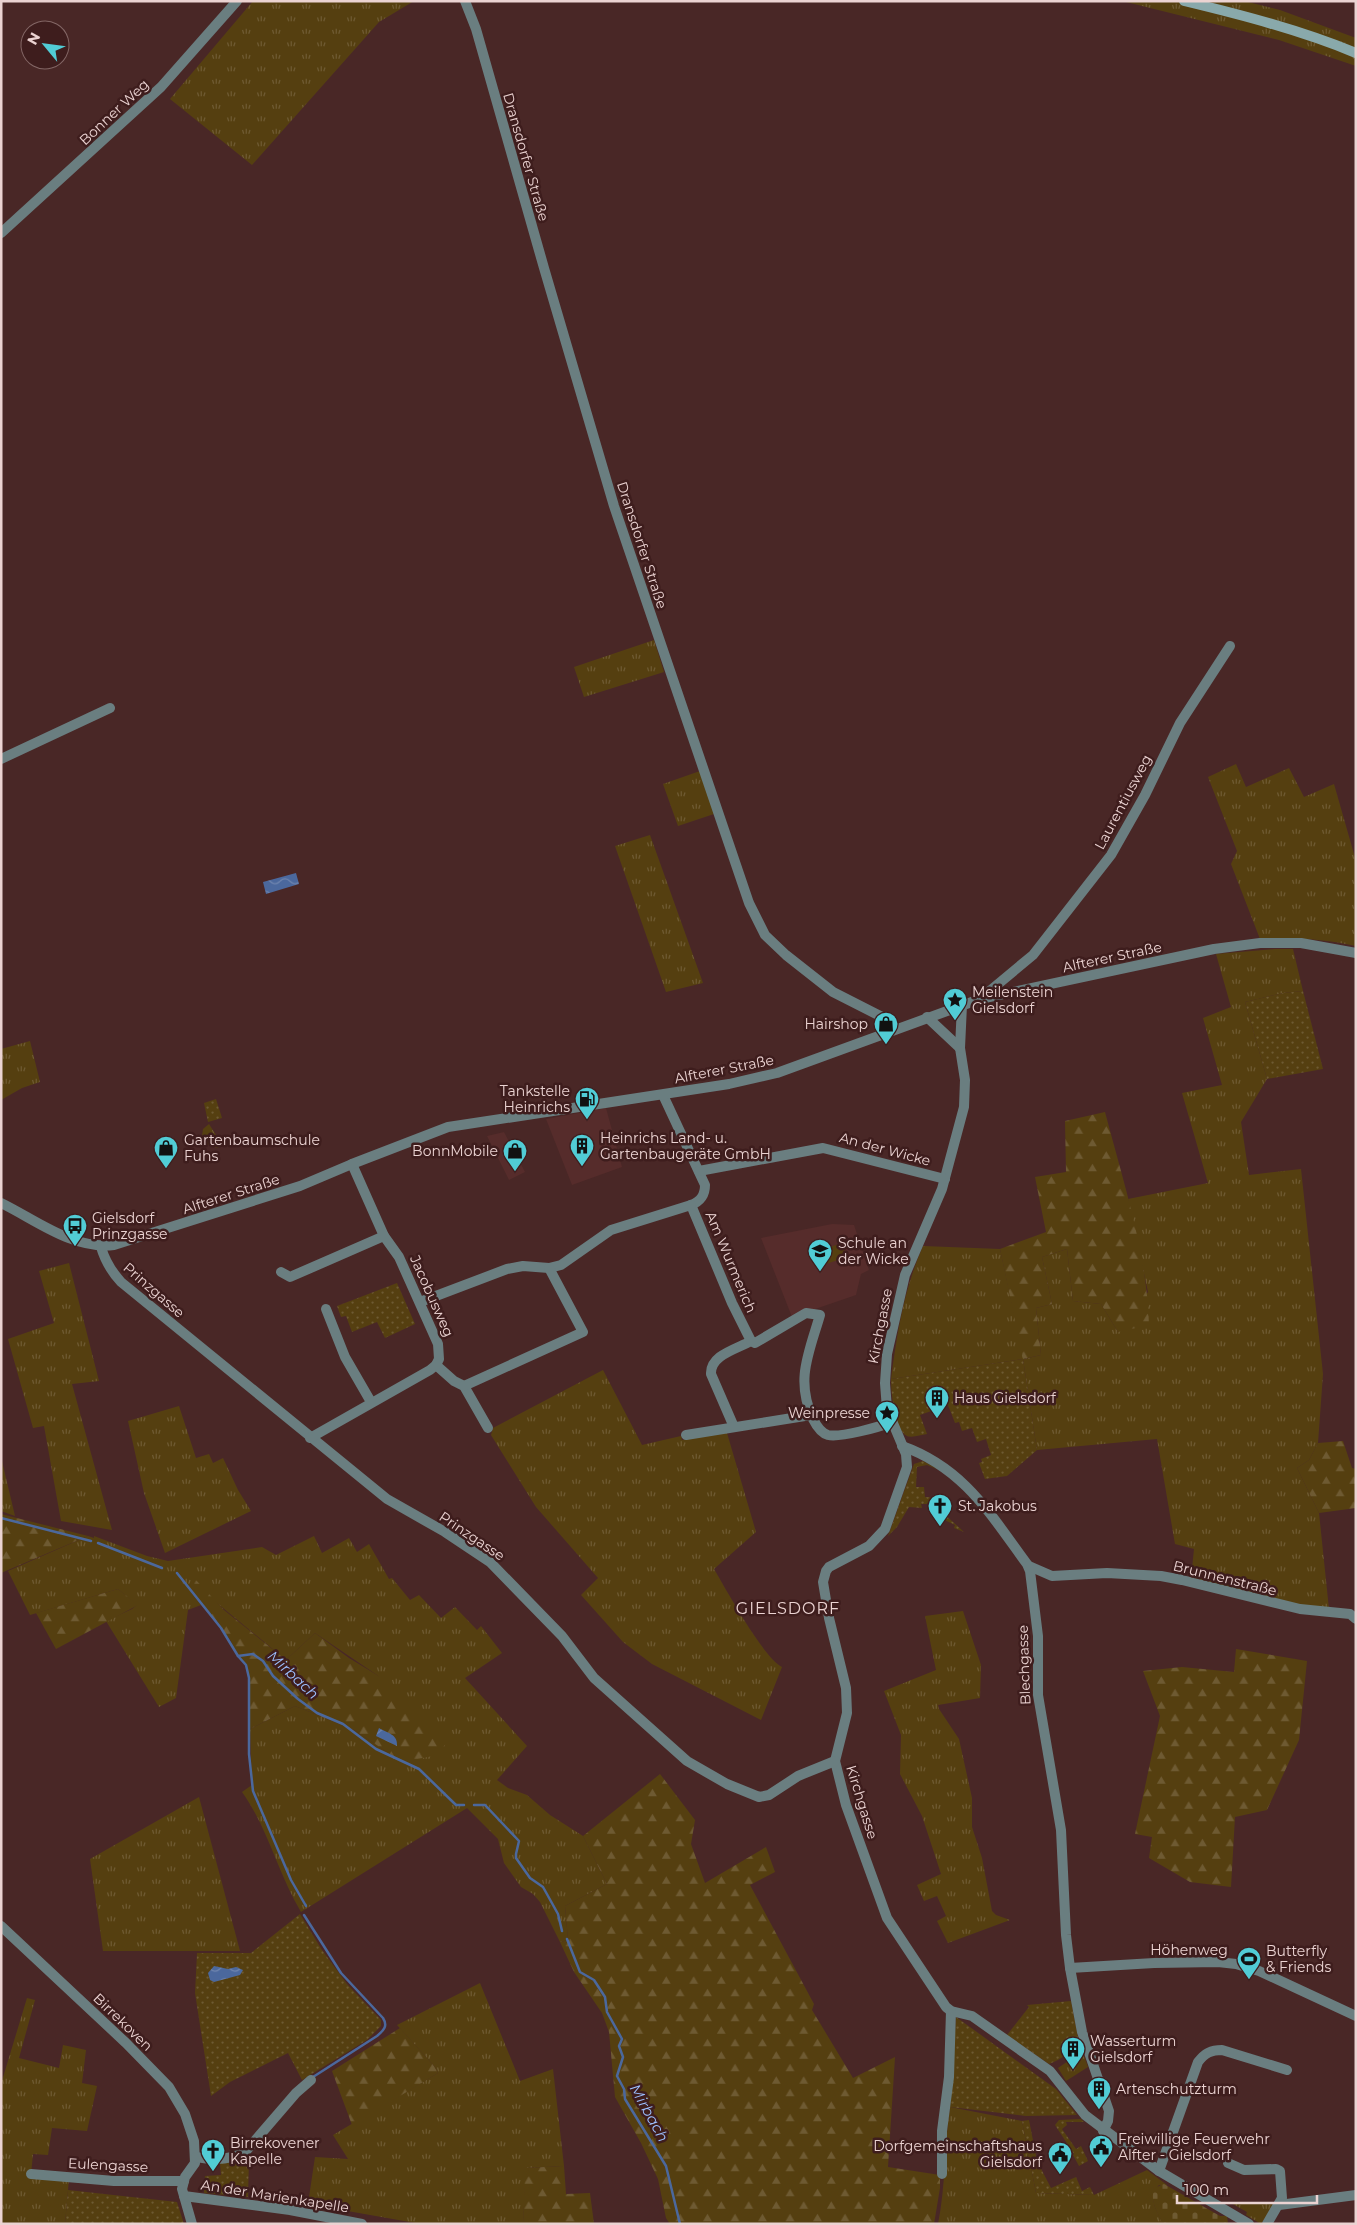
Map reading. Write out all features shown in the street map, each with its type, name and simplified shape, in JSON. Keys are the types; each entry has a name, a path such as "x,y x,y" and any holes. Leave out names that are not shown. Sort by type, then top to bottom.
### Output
{"main road":[{"path":"1184,1 1234,13 1311,36 1356,53"}],"street":[{"name":"Bonner Weg","path":"1,233 161,87 237,1"},
{"name":"Dransdorfer Straße","path":"465,1 476,29 614,506 749,903 765,935 786,956 833,992 888,1020 896,1029"},
{"name":"Laurentiusweg","path":"980,999 1037,951 1111,855 1132,820 1180,722 1230,646"},
{"path":"1,759 110,708"},
{"name":"Alfterer Straße","path":"101,1247 126,1242 257,1201 300,1186 448,1127 663,1095 729,1084 777,1073 980,999 1214,949 1261,943 1301,943 1356,953"},
{"name":"Kirchgasse","path":"951,2010 946,2007 926,1979 887,1918 846,1805 835,1762 845,1722 847,1694 843,1668 825,1600 824,1577 829,1567 869,1546 885,1529 907,1467 907,1457 892,1422 885,1396 885,1368 897,1304 909,1262 946,1179 965,1099 960,1048 962,1005"},
{"path":"927,1017 960,1048"},
{"name":"Am Wurmerich","path":"663,1095 705,1185 704,1195 691,1205 732,1303 751,1341"},
{"name":"An der Wicke","path":"699,1171 823,1148 946,1179"},
{"name":"Jacobusweg","path":"352,1164 384,1236 400,1257 440,1347 436,1366"},
{"path":"1,1203 76,1241 101,1247"},
{"path":"420,1302 507,1269 523,1266 549,1268 561,1266 611,1230 691,1205"},
{"path":"281,1272 290,1277 384,1236"},
{"name":"Prinzgasse","path":"101,1247 110,1269 121,1282 310,1438 387,1499 445,1532 490,1562 562,1636 594,1678 676,1753 702,1770 744,1792 758,1797 769,1795 810,1770 835,1762"},
{"path":"464,1386 583,1332 549,1268"},
{"path":"326,1309 345,1357 371,1402"},
{"path":"734,1427 710,1368 716,1360 751,1341 755,1343 806,1313 820,1315 803,1378 811,1415 820,1429 831,1436 872,1429 892,1422"},
{"path":"310,1438 436,1366 454,1381 464,1386 488,1428"},
{"path":"686,1434 811,1415"},
{"name":"Blechgasse","path":"902,1446 933,1459 965,1484 1028,1566 1032,1576 1038,1636 1038,1695 1051,1762 1063,1846 1066,1935 1070,1968 1082,2032 1109,2111 1108,2121 1103,2130"},
{"name":"Brunnenstraße","path":"1028,1566 1052,1576 1107,1573 1182,1580 1269,1603 1300,1609 1350,1614 1356,1619"},
{"name":"Birrekoven","path":"1,1926 164,2081 188,2120 196,2157"},
{"name":"Höhenweg","path":"1070,1968 1154,1963 1218,1962 1236,1964 1259,1970 1356,2016"},
{"path":"942,2174 942,2131 949,2077 951,2010 972,2016 1050,2071 1085,2115 1159,2171 1249,2224"},
{"path":"1159,2171 1198,2062 1203,2055 1212,2050 1222,2050 1287,2070"},
{"path":"192,2224 184,2196 184,2181 195,2163 196,2157 216,2158 241,2154 250,2147 296,2093 311,2080"},
{"path":"1228,2163 1244,2170 1276,2168 1280,2171 1283,2194 1279,2205 1267,2224"},
{"name":"Eulengasse","path":"31,2174 114,2181 184,2181"},
{"path":"1279,2205 1356,2195"},
{"name":"An der Marienkapelle","path":"184,2196 290,2210 362,2224"}],"shaded area":[{"path":"606,1108 622,1167 572,1185 546,1119"},
{"path":"504,1132 525,1172 509,1180 487,1136"},
{"name":"Schule an der Wicke","path":"832,1224 854,1225 869,1270 861,1274 856,1295 792,1317 761,1238"}],"green space":[{"path":"253,1 414,1 379,22 252,165 170,99"},
{"path":"1122,1 1244,1 1280,10 1356,38 1356,66 1279,40"},
{"path":"654,640 664,672 584,697 574,667"},
{"path":"1236,764 1246,787 1289,768 1304,797 1334,784 1356,861 1356,946 1308,939 1260,939 1231,864 1237,851 1208,777"},
{"path":"700,771 714,814 678,826 663,784"},
{"path":"650,835 703,983 666,992 615,846"},
{"path":"1293,949 1303,991 1283,993 1245,1002 1267,1079 1241,1122 1249,1175 1301,1169 1323,1374 1318,1443 1309,1460 1297,1468 1319,1513 1329,1609 1294,1605 1191,1579 1194,1549 1175,1544 1157,1439 1037,1450 1023,1359 891,1379 902,1311 916,1262 923,1246 1000,1249 1024,1359 1041,1355 1036,1308 1052,1304 1042,1257 1067,1249 1073,1301 1101,1304 1118,1332 1148,1292 1128,1199 1208,1183 1182,1093 1222,1085 1203,1018 1231,1007 1216,954"},
{"path":"1303,991 1323,1069 1267,1079 1245,1002 1283,993"},
{"path":"30,1041 40,1082 22,1088 1,1100 1,1049"},
{"path":"216,1099 222,1118 208,1122 204,1103"},
{"path":"1105,1112 1139,1244 1144,1271 1149,1325 1118,1332 1101,1304 1073,1301 1067,1249 1042,1257 1052,1304 1036,1308 1041,1355 1023,1359 1000,1249 1046,1232 1035,1177 1066,1172 1065,1121"},
{"path":"209,1124 216,1135 219,1147 217,1148 201,1144 203,1129"},
{"path":"842,1243 847,1257 823,1265 818,1251"},
{"path":"69,1263 99,1381 72,1384 112,1530 61,1521 44,1426 33,1428 8,1339 54,1323 39,1271"},
{"path":"397,1283 415,1324 385,1338 377,1322 352,1332 346,1316 341,1317 337,1306"},
{"path":"1023,1359 1037,1450 1007,1476 985,1479 979,1463 982,1462 981,1459 991,1455 986,1439 977,1442 972,1428 962,1431 959,1422 955,1423 948,1405 920,1415 927,1434 909,1437 899,1426 894,1410 891,1379"},
{"path":"603,1370 642,1445 681,1436 682,1440 727,1433 756,1532 714,1569 765,1651 782,1667 761,1720 652,1664 623,1642 581,1595 598,1578 536,1507 491,1435 493,1428"},
{"path":"179,1406 196,1458 209,1454 213,1463 223,1458 238,1490 251,1511 165,1553 144,1493 128,1421"},
{"path":"1343,1441 1352,1468 1356,1469 1356,1508 1319,1513 1297,1468 1309,1460 1318,1443"},
{"path":"1,1457 15,1516 1,1511"},
{"path":"923,1461 939,1470 927,1465 917,1467 916,1487 924,1487 925,1497 944,1498 942,1512 964,1532 954,1528 955,1525 932,1514 936,1505 935,1501 931,1500 927,1504 921,1504 922,1508 909,1507 897,1527 888,1536 914,1464"},
{"path":"1,1514 88,1536 1,1573"},
{"path":"88,1536 94,1538 94,1536 147,1556 168,1561 262,1547 276,1555 314,1536 322,1553 349,1538 357,1552 369,1544 389,1579 392,1578 410,1600 419,1595 441,1618 455,1607 477,1630 481,1626 502,1653 465,1678 527,1746 497,1780 508,1788 527,1795 550,1815 583,1836 607,1884 565,1906 568,1940 560,1942 540,1902 533,1894 521,1887 504,1863 498,1839 467,1808 301,1912 259,1821 242,1792 252,1785 250,1729 295,1706 354,1730 402,1762 385,1685 377,1675 315,1633 286,1660 212,1599 192,1594 201,1605 188,1610 176,1698 159,1707 106,1621 137,1605 118,1589 30,1615 8,1571"},
{"path":"195,1579 224,1610 286,1660 315,1633 349,1658 377,1675 447,1743 433,1756 402,1762 354,1730 295,1706 250,1729 249,1678 246,1665 233,1648 231,1641 192,1594 188,1585"},
{"path":"118,1589 138,1605 56,1649 36,1613"},
{"path":"963,1611 981,1665 980,1698 938,1705 959,1739 972,1798 972,1827 982,1858 992,1911 996,1915 1010,1920 948,1943 937,1921 946,1916 937,1896 924,1901 917,1885 941,1874 922,1816 900,1774 901,1735 884,1691 936,1670 925,1616"},
{"path":"1236,1649 1307,1661 1299,1740 1267,1810 1235,1817 1231,1887 1190,1882 1149,1858 1152,1837 1135,1834 1160,1716 1143,1671 1182,1667 1234,1672"},
{"path":"660,1774 695,1820 691,1844 705,1883 766,1847 775,1872 750,1885 814,2004 812,2010 853,2078 895,2057 888,2167 940,2175 940,2188 934,2224 670,2224 666,2218 658,2179 641,2143 615,2097 609,2032 602,2013 574,1972 560,1942 568,1940 565,1906 607,1884 583,1836"},
{"path":"199,1797 240,1951 103,1951 90,1859"},
{"path":"300,1914 322,1950 347,1984 381,2020 381,2026 367,2040 302,2080 288,2053 230,2082 211,2096 195,1993 197,1953 251,1953"},
{"path":"480,1983 520,2081 553,2069 564,2166 526,2168 523,2224 421,2224 308,2204 315,2157 348,2159 333,2135 438,2073 435,2067 397,2025"},
{"path":"27,1998 35,2000 19,2058 59,2068 63,2045 86,2050 82,2083 97,2086 87,2131 52,2128 48,2155 33,2154 31,2174 69,2179 65,2224 1,2224 1,2084"},
{"path":"1071,2001 1078,2037 1074,2046 1058,2060 1049,2064 1007,2035 1029,2007 1027,2005"},
{"path":"956,2017 1056,2089 1077,2115 1026,2116 950,2107"},
{"path":"400,2028 435,2067 438,2073 352,2125 332,2071"},
{"path":"1080,2053 1084,2056 1088,2067 1066,2081 1058,2068"},
{"path":"950,2107 1022,2121 1036,2193 1094,2195 1147,2170 1167,2185 1159,2185 1155,2190 1153,2200 1163,2224 938,2224"},
{"path":"1081,2119 1084,2122 1066,2122 1067,2125 1062,2129 1076,2149 1081,2146 1088,2161 1079,2166 1074,2154 1055,2125 1059,2120"},
{"path":"1029,2120 1037,2161 1051,2188 1076,2177 1082,2191 1090,2187 1094,2195 1036,2193 1022,2121"},
{"path":"249,2160 248,2197 204,2193 205,2176 221,2175 220,2163"},
{"path":"564,2166 566,2194 590,2193 594,2224 523,2224 525,2168"},
{"path":"1164,2184 1220,2216 1227,2216 1228,2224 1163,2224 1155,2207 1153,2196 1154,2191"},
{"path":"68,2190 177,2202 184,2224 65,2224"},
{"path":"1232,2202 1273,2202 1275,2204 1261,2224 1246,2215 1247,2212"}],"water":[{"path":"296,873 299,884 266,894 263,882"},
{"path":"379,1728 394,1736 397,1746 376,1736"},
{"path":"214,1966 228,1969 236,1967 243,1970 240,1975 214,1982 210,1980 208,1973"}],"waterway":[{"name":"Mirbach","path":"1,1518 91,1541"},
{"name":"Mirbach","path":"98,1543 162,1568"},
{"name":"Mirbach","path":"177,1573 221,1628 238,1656 253,1654 263,1661 273,1676 298,1699 317,1713 343,1724 376,1749 419,1769 456,1805 464,1805"},
{"path":"238,1656 246,1665 249,1678 249,1754 253,1791 291,1880 306,1906"},
{"name":"Mirbach","path":"474,1805 485,1805 519,1841 516,1858 530,1878 543,1887 558,1914 562,1931"},
{"path":"304,1915 341,1973 383,2018 385,2023 383,2030 377,2036 313,2077"},
{"name":"Mirbach","path":"567,1939 580,1972 594,1980 605,1997 607,2012 622,2039 619,2046 623,2057 617,2076 624,2089 625,2099 666,2166 680,2224"}],"place":[{"name":"Meilenstein Gielsdorf","path":"955,1021"},
{"name":"Hairshop","path":"886,1045"},
{"name":"Tankstelle Heinrichs","path":"587,1120"},
{"name":"Heinrichs Land- u. Gartenbaugeräte GmbH","path":"582,1167"},
{"name":"Gartenbaumschule Fuhs","path":"166,1169"},
{"name":"BonnMobile","path":"515,1172"},
{"name":"Gielsdorf Prinzgasse","path":"75,1247"},
{"name":"Schule an der Wicke","path":"820,1272"},
{"name":"Haus Gielsdorf","path":"937,1419"},
{"name":"Weinpresse","path":"887,1434"},
{"name":"St. Jakobus","path":"940,1527"},
{"name":"Butterfly & Friends","path":"1249,1980"},
{"name":"Wasserturm Gielsdorf","path":"1073,2070"},
{"name":"Artenschutzturm","path":"1099,2110"},
{"name":"Freiwillige Feuerwehr Alfter - Gielsdorf","path":"1101,2168"},
{"name":"Birrekovener Kapelle","path":"213,2172"},
{"name":"Dorfgemeinschaftshaus Gielsdorf","path":"1060,2175"}],"district":[{"name":"GIELSDORF","path":"788,1608"}]}
